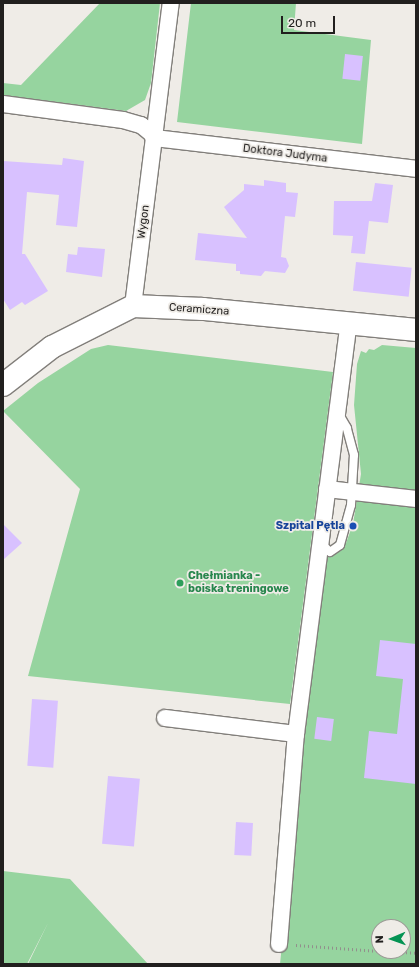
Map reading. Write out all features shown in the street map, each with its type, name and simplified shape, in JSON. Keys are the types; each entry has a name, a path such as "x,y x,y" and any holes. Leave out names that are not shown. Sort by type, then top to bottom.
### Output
{"street":[{"name":"Wygon","path":"134,306 171,3"},
{"path":"4,105 122,120 141,125 151,132 154,138"},
{"name":"Doktora Judyma","path":"154,138 416,169"},
{"name":"Ceramiczna","path":"3,385 52,347 134,306 203,309 416,330"},
{"path":"279,944 296,734 349,323"},
{"path":"327,489 416,498"},
{"path":"165,718 296,734"}],"lane":[{"path":"321,533 323,547 330,552 335,550 344,537 352,492 354,455 347,428 338,411"}],"path":[{"path":"279,944 371,950"}],"green space":[{"path":"100,3 160,3 151,83 145,100 126,111 3,95 3,83 21,85"},
{"path":"191,3 296,3 294,30 371,40 362,144 177,122"},
{"name":"Chełmianka - boiska treningowe","path":"108,345 333,372 290,704 28,676 80,489 3,411 38,383 91,349"},
{"path":"382,345 416,348 416,964 280,964 322,555 333,556 346,543 353,524 361,474 354,405 357,364 361,351 366,353 369,349 374,350"},
{"path":"3,871 70,879 148,964 28,964 48,923 27,964 3,964"}],"building":[{"path":"345,54 363,56 360,81 342,79"},
{"path":"63,158 84,161 77,227 56,225 59,195 27,192 22,254 25,254 48,291 25,305 22,302 10,310 3,299 3,161 62,165"},
{"path":"264,180 286,183 286,192 298,193 295,217 285,216 281,257 286,258 289,266 285,273 265,271 261,276 240,274 240,271 236,271 236,264 195,260 198,233 247,238 224,207 244,190 244,184 264,186"},
{"path":"375,183 393,185 388,223 369,221 365,254 351,253 353,236 333,235 334,201 372,201"},
{"path":"78,247 105,249 102,277 66,272 68,254 77,255"},
{"path":"356,262 412,268 409,297 353,291"},
{"path":"3,524 22,543 3,560"},
{"path":"380,640 416,644 416,784 364,778 369,731 397,734 403,679 376,676"},
{"path":"32,699 58,701 53,768 27,766"},
{"path":"317,717 334,719 331,741 314,739"},
{"path":"108,776 140,779 134,847 102,844"},
{"path":"236,822 253,823 251,856 234,855"}],"place":[{"name":"Szpital Pętla","path":"353,526"},
{"name":"Chełmianka - boiska treningowe","path":"180,583"}]}
